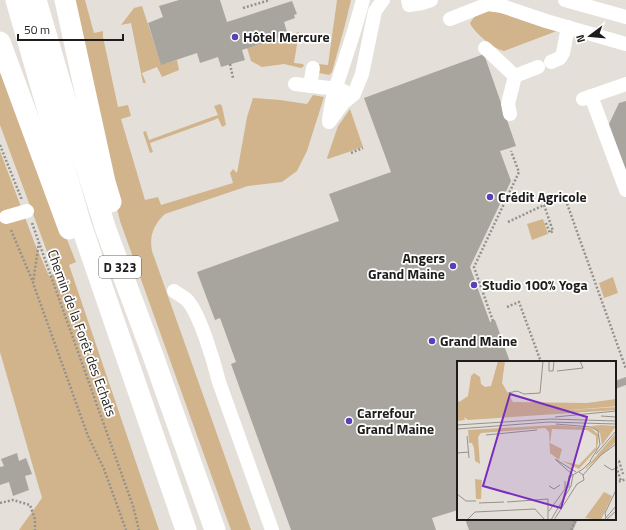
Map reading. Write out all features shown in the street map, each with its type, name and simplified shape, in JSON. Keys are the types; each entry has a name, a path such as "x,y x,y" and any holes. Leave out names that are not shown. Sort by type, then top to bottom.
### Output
{"highway":[{"name":"D 323","path":"16,0 81,225 186,530"},
{"name":"D 323","path":"36,0 106,230 152,353 215,530"},
{"path":"65,0 105,182 139,288 152,353"},
{"path":"0,42 76,249 99,278"}],"street":[{"path":"363,0 330,107 328,122 343,103 354,94 362,74 375,12 383,0"},
{"path":"408,0 409,5 431,0"},
{"path":"565,0 626,17"},
{"path":"450,19 488,4 502,6 626,44"},
{"path":"551,62 560,58 563,53 568,27"},
{"path":"485,48 515,76"},
{"path":"347,54 354,94"},
{"path":"515,76 538,67"},
{"path":"310,86 313,68"},
{"path":"510,114 508,104 515,76"},
{"path":"295,84 354,94"},
{"path":"625,185 587,98 626,84"},
{"path":"6,217 27,211"},
{"path":"174,291 187,300 196,312 272,530"}],"path":[{"path":"243,8 270,0"},
{"path":"230,64 233,78"},
{"name":"Chemin de la Forêt des Echats","path":"0,145 39,242 133,506 139,530"},
{"path":"351,153 363,148"},
{"path":"493,321 474,267 519,172 511,151"},
{"path":"508,222 544,205 565,198 626,369"},
{"path":"544,205 553,231 550,232 545,221"},
{"path":"6,217 33,283 88,436 104,469 126,530"},
{"path":"33,283 39,242"},
{"path":"507,307 519,302 541,361"},
{"path":"616,462 619,461 623,474"},
{"path":"616,466 621,481"},
{"path":"616,483 626,479"},
{"path":"0,503 13,500 30,506 36,519 35,530"},
{"path":"571,530 576,520"}],"shaded area":[{"path":"73,0 85,0 94,33 103,31 118,107 128,105 131,116 121,119 145,200 158,197 161,205 233,183 230,173 233,169 237,173 247,117 253,98 307,104 313,95 324,97 307,151 297,171 282,182 248,186 165,214 155,226 151,240 152,251 251,530 231,530 120,221"},
{"path":"337,0 351,0 332,72 329,75 319,73 318,64 328,65"},
{"path":"142,6 161,64 177,60 179,70 162,77 157,67 142,73 146,83 143,83 131,23 121,25 134,8"},
{"path":"494,9 557,31 504,51 500,50 480,36 470,23 475,16"},
{"path":"299,32 294,63 303,64 304,66 301,68 284,64 262,67 251,61 247,48"},
{"path":"0,71 76,262 69,265 159,530 19,530 42,498 0,352 0,151 35,244 49,276 55,273 0,125"},
{"path":"220,104 222,106 226,125 222,127 218,118 150,143 153,152 150,153 143,132 146,131 149,140 218,115 214,106"},
{"path":"350,109 363,147 328,159 327,158 338,126"},
{"path":"543,219 548,234 532,240 527,224"},
{"path":"613,277 618,293 604,298 599,283"}],"building":[{"path":"179,0 220,0 227,22 292,1 297,14 294,15 295,18 284,22 288,35 242,50 245,60 221,67 218,57 200,63 197,53 161,65 148,23 163,17 159,6"},
{"path":"484,54 516,146 500,151 511,181 470,267 490,322 495,320 510,361 457,361 457,510 432,518 436,530 291,530 231,364 236,362 220,318 215,320 197,272 339,221 329,194 391,172 364,98"},
{"path":"626,101 626,173 608,126 619,103"},
{"path":"626,377 626,385 616,389 616,381"},
{"path":"17,453 19,461 26,458 32,474 25,476 29,490 13,496 9,482 0,485 0,467 4,466 1,459"},
{"path":"465,520 578,520 573,530 469,530"}],"place":[{"name":"Hôtel Mercure","path":"235,37"},
{"name":"Crédit Agricole","path":"490,197"},
{"name":"Angers Grand Maine","path":"453,266"},
{"name":"Studio 100% Yoga","path":"474,285"},
{"name":"Grand Maine","path":"432,341"},
{"name":"Carrefour Grand Maine","path":"349,421"}]}
